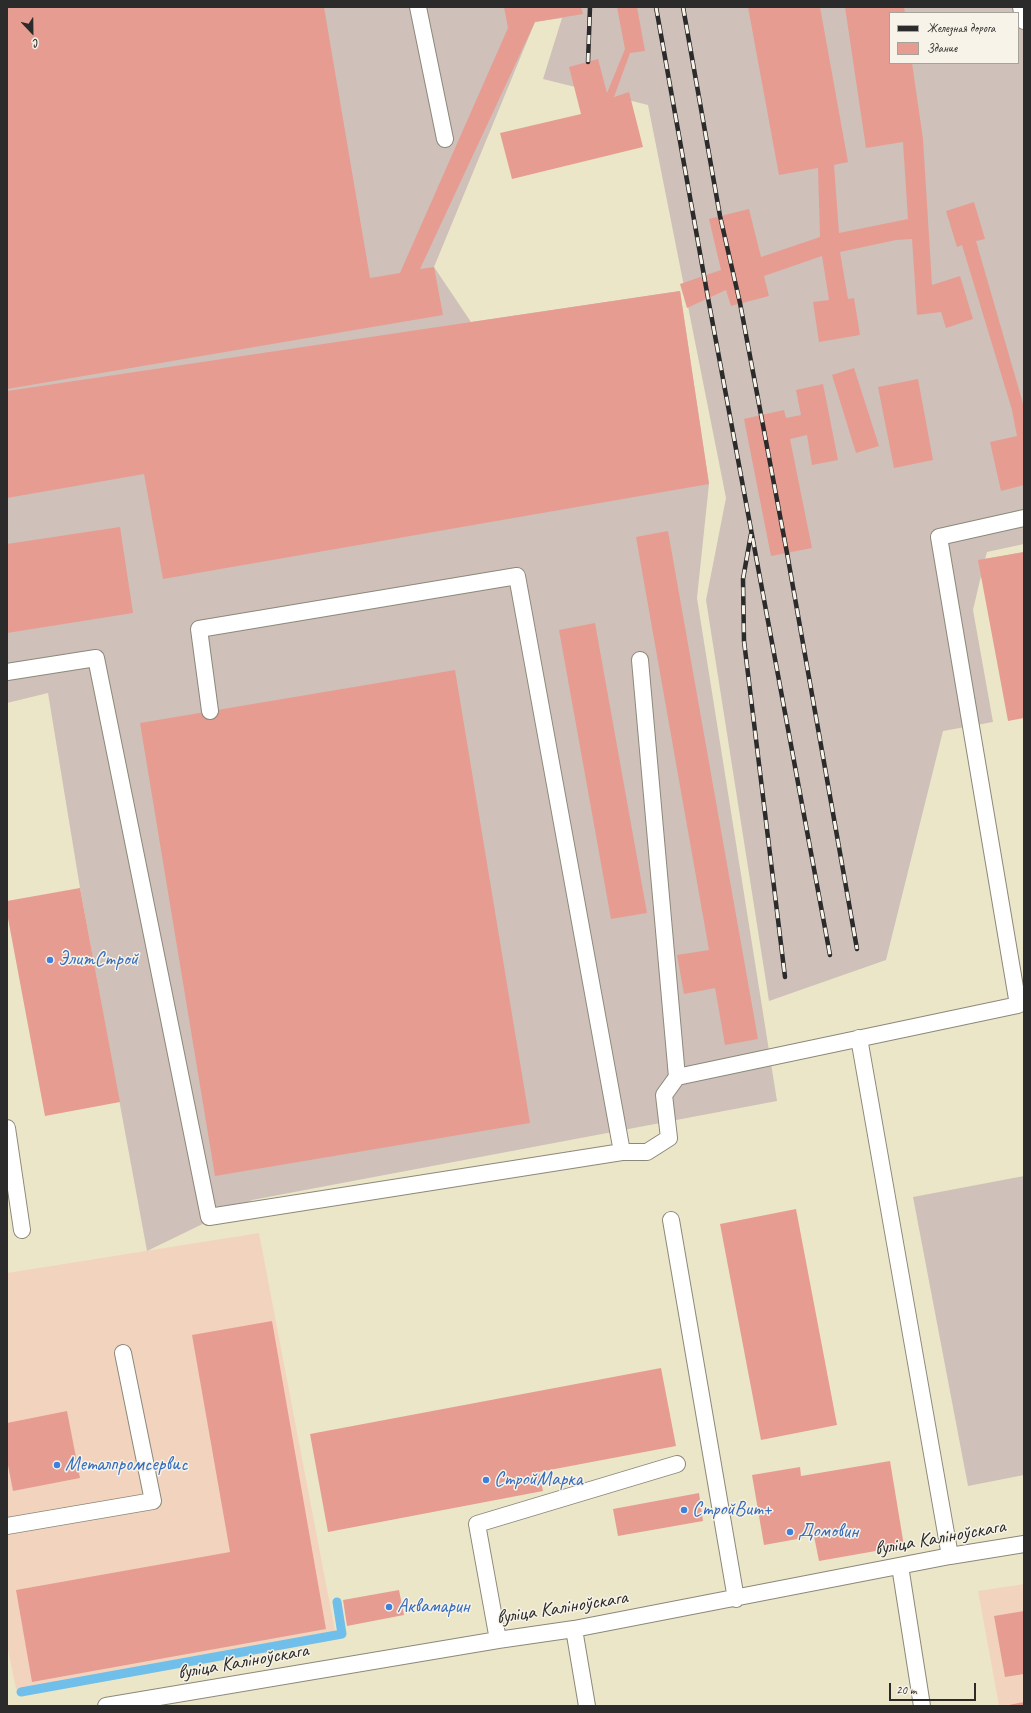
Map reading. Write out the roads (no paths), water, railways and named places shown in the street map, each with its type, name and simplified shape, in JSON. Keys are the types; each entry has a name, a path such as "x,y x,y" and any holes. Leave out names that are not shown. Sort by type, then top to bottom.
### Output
{"lane":[{"path":"418,7 445,139"},
{"path":"1021,7 1024,21"},
{"path":"677,1077 1018,1005 939,537 1024,518"},
{"path":"210,711 199,628 517,576 622,1152"},
{"path":"7,672 96,658 210,1217 622,1152 647,1152 669,1138 664,1095 677,1077 640,660"},
{"path":"859,1038 950,1556"},
{"path":"7,1128 22,1230"},
{"path":"671,1220 736,1599"},
{"path":"7,1526 153,1501 123,1353"},
{"path":"498,1640 477,1524 677,1464"},
{"name":"вуліца Каліноўскага","path":"106,1706 498,1640 574,1629 736,1599 950,1556 1024,1544"},
{"path":"900,1566 922,1706"},
{"path":"574,1629 587,1706"}],"waterway":[{"path":"21,1692 342,1634 337,1602"}],"railway":[{"path":"588,62 590,7"},
{"path":"656,7 708,298 830,955"},
{"path":"683,7 720,216 740,303 787,553 857,949"},
{"path":"751,534 743,579 744,641 785,977"}],"place":[{"name":"ЭлитСтрой","path":"50,960"},
{"name":"Металпромсервис","path":"57,1465"},
{"name":"СтройМарка","path":"486,1480"},
{"name":"СтройВит+","path":"684,1510"},
{"name":"Домовин","path":"790,1532"},
{"name":"Аквамарин","path":"389,1607"}]}
